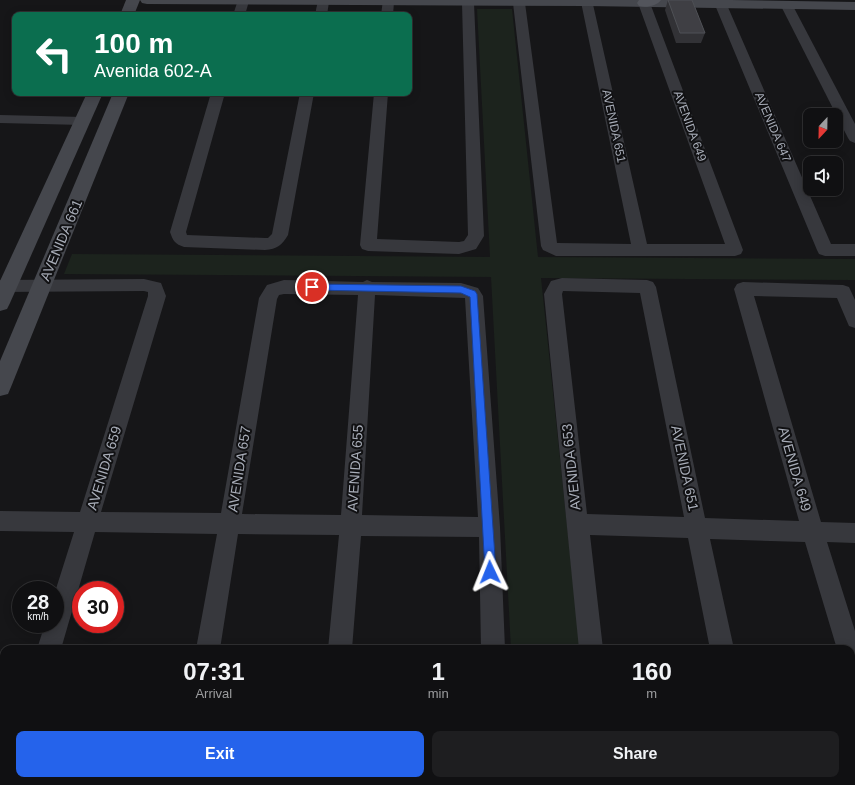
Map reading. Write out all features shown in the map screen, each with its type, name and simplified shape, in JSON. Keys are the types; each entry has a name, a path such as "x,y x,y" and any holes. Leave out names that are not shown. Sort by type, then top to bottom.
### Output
{"main road":[{"path":"128,12 134,0"},
{"path":"148,0 243,1 322,8 388,9 468,3 587,2 649,2 854,8"},
{"path":"152,12 156,0"},
{"name":"AVENIDA 661","path":"0,303 4,286 94,96"},
{"name":"AVENIDA 661","path":"0,387 120,96"}],"street":[{"path":"240,12 243,1"},
{"name":"AVENIDA 651","path":"587,2 640,250"},
{"name":"AVENIDA 649","path":"640,250 735,250 649,2"},
{"path":"382,96 368,246 459,248 470,245 476,236 468,3"},
{"path":"520,3 548,243 552,248 561,250 640,250"},
{"name":"AVENIDA 647","path":"721,5 825,250 855,250"},
{"path":"787,6 855,138"},
{"path":"217,96 178,232 180,239 190,242 275,243 280,236 306,96"},
{"path":"0,120 83,121"},
{"name":"AVENIDA 653","path":"591,645 553,294 557,286 568,284 647,287"},
{"name":"AVENIDA 659","path":"42,286 144,285 155,288 157,296 50,645"},
{"path":"4,286 42,286"},
{"name":"AVENIDA 657","path":"209,645 268,298 274,290 284,287 367,287"},
{"path":"367,287 461,290 472,293 476,300 489,527 493,645"},
{"name":"AVENIDA 655","path":"340,645 351,525 367,287"},
{"name":"AVENIDA 651","path":"647,287 721,645"},
{"name":"AVENIDA 649","path":"848,645 813,532 744,289 843,292 855,321"},
{"path":"0,521 489,527"},
{"path":"577,524 855,533"}],"shaded area":[{"path":"477,9 512,9 538,257 855,259 855,280 541,278 580,645 511,645 491,277 64,274 72,254 490,257"}],"building":[{"path":"668,0 692,0 705,33 680,33"}],"route":[{"path":"312,287 461,290 472,293 474,296 476,300 477,315 490,572"}]}
